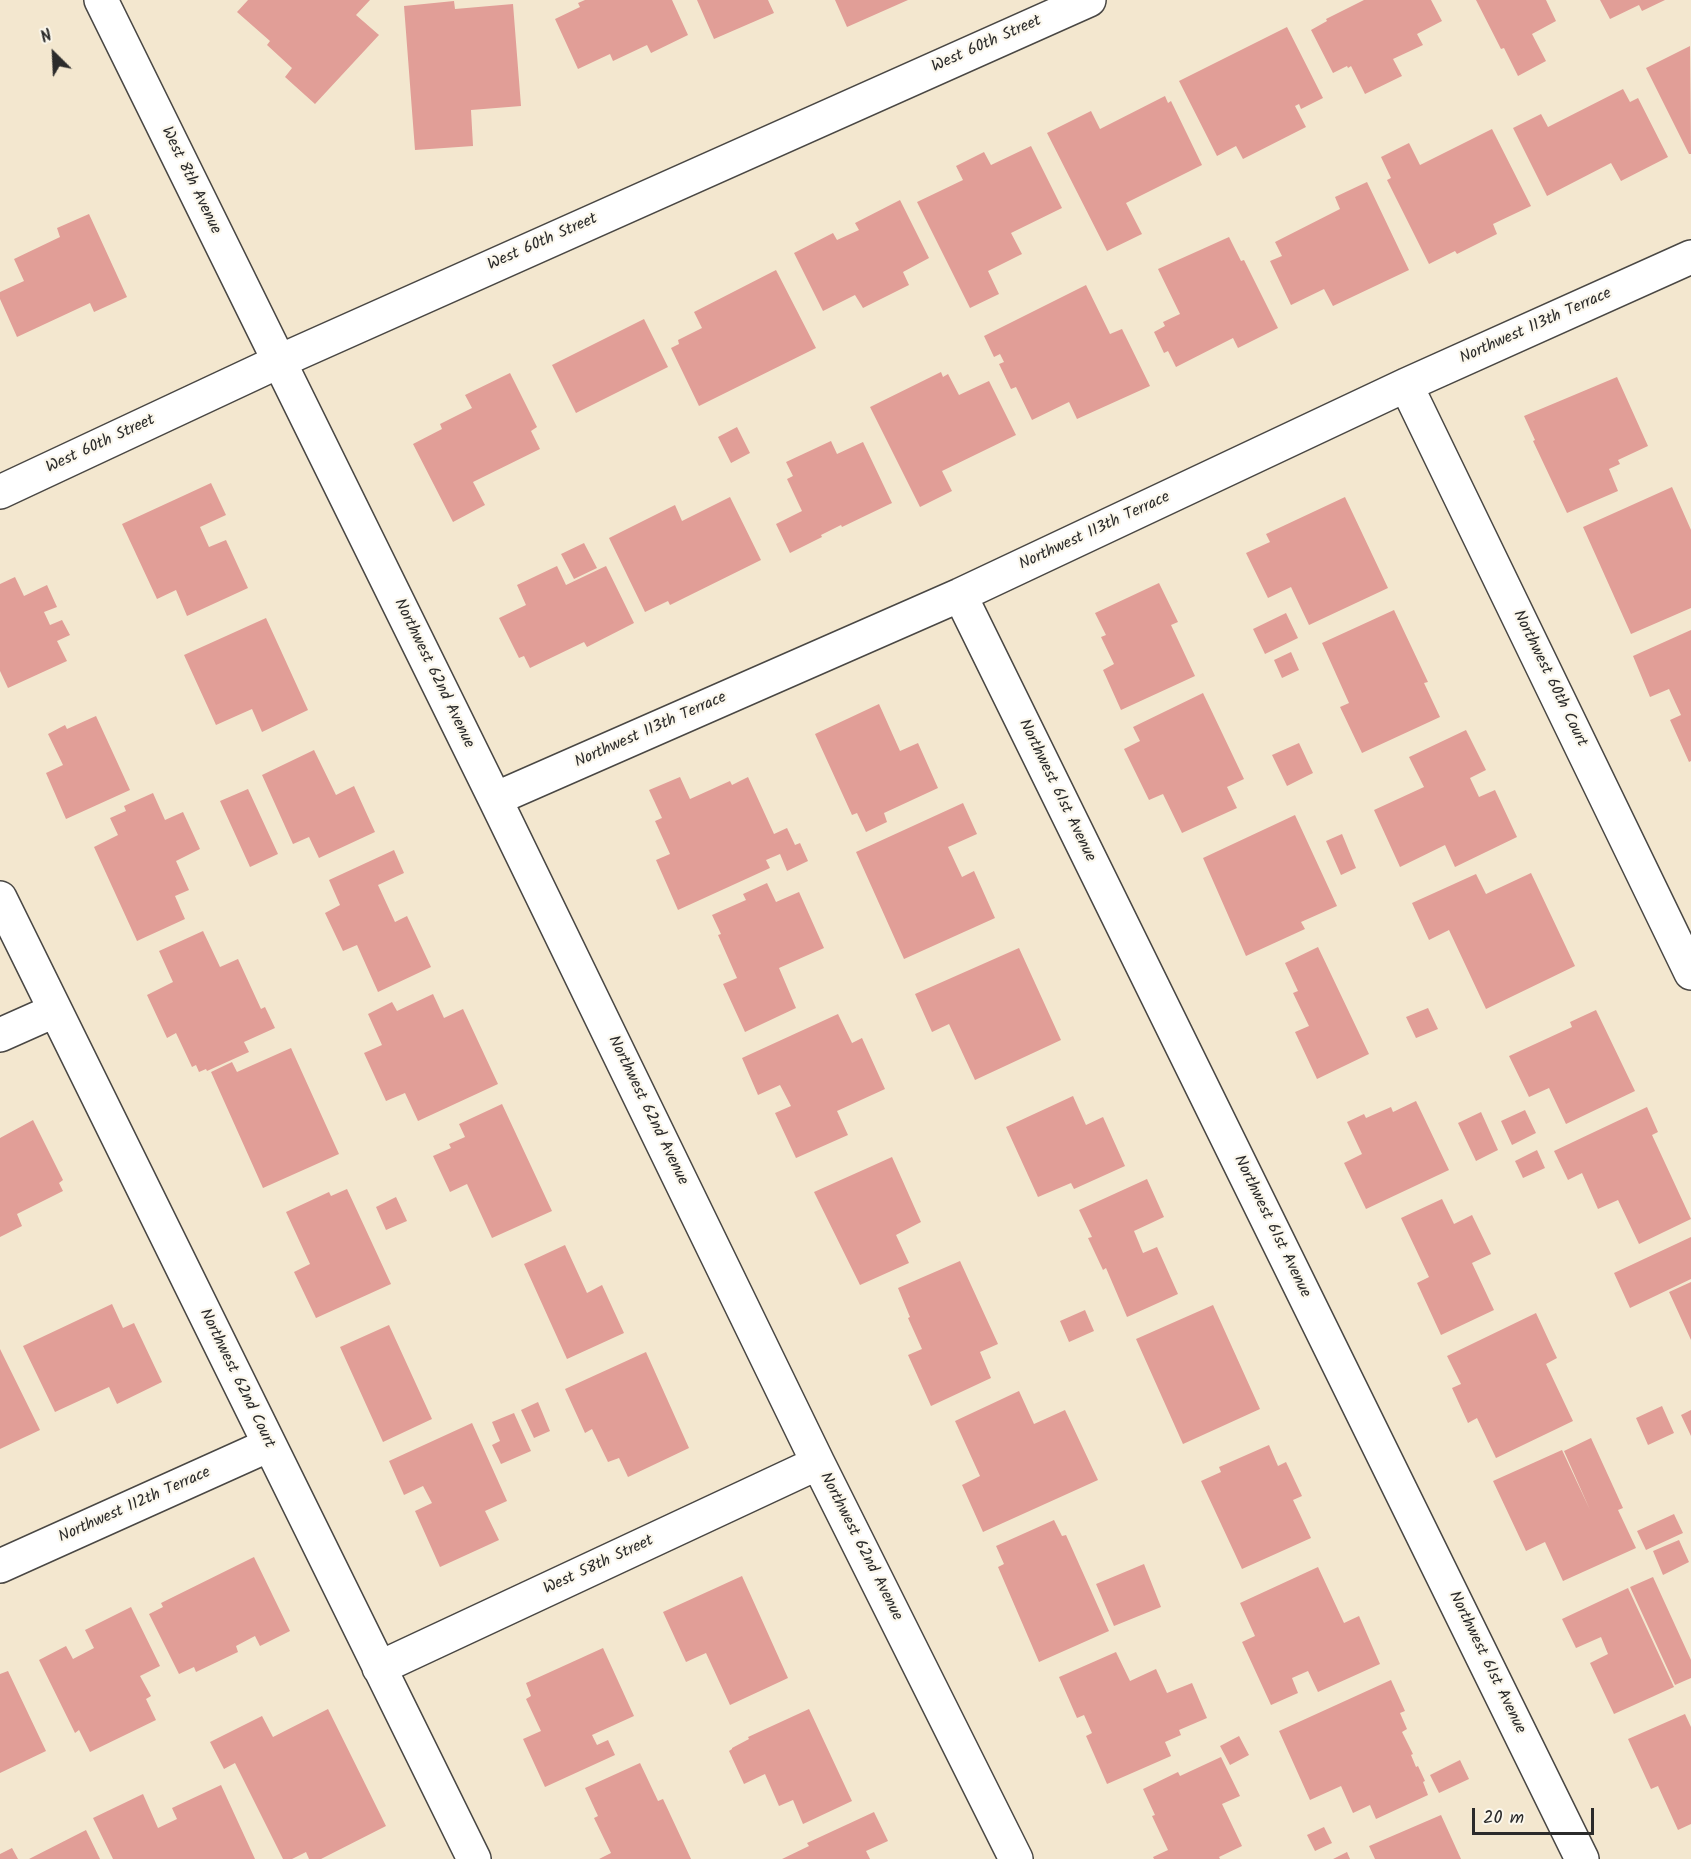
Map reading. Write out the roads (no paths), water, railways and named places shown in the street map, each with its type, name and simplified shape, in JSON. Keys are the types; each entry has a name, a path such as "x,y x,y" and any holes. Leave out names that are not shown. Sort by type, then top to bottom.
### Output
{"street":[{"name":"West 8th Avenue","path":"101,0 280,361"},
{"name":"West 60th Street","path":"0,492 280,361 1089,0"},
{"name":"Northwest 113th Terrace","path":"495,799 960,595 1406,386 1691,257"},
{"name":"Northwest 62nd Avenue","path":"280,361 818,1463 1016,1859"},
{"name":"Northwest 60th Court","path":"1406,386 1691,973"},
{"name":"Northwest 61st Avenue","path":"960,595 1582,1859"},
{"name":"Northwest 62nd Court","path":"0,898 474,1859"},
{"path":"0,1035 54,1011"},
{"name":"Northwest 112th Terrace","path":"0,1566 269,1445"},
{"name":"West 58th Street","path":"379,1668 818,1463"}]}
